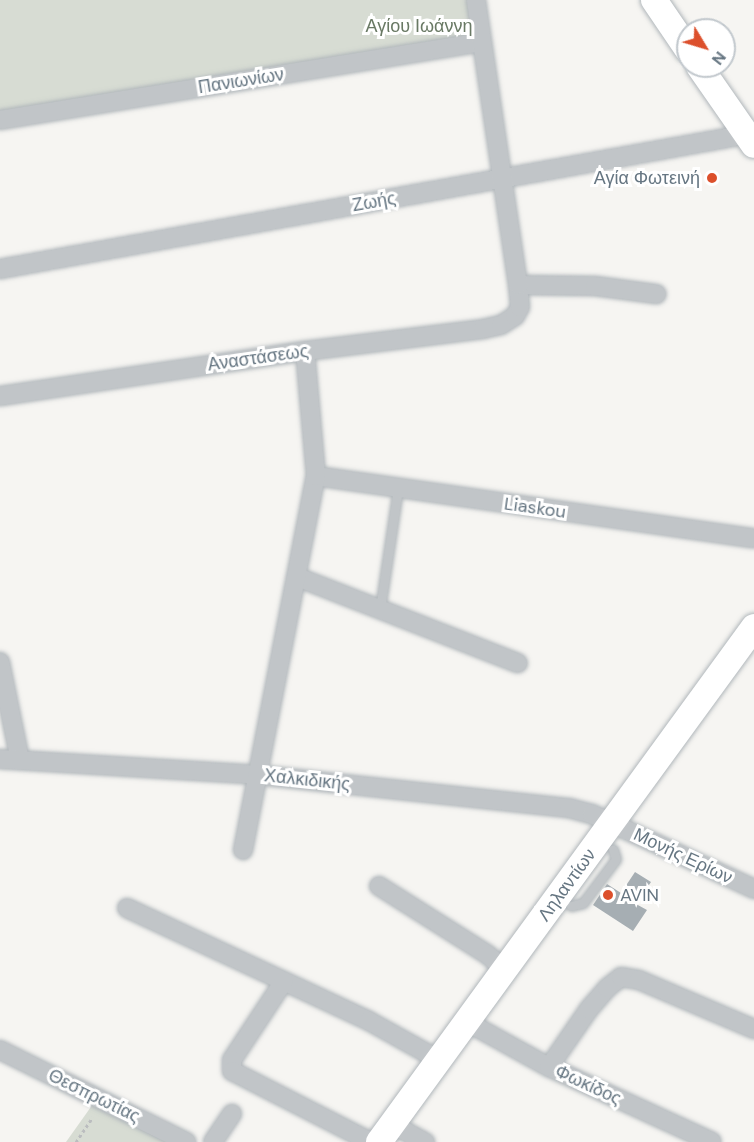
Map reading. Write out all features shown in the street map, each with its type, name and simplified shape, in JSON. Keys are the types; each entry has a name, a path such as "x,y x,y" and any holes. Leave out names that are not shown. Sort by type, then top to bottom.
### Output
{"street":[{"path":"476,0 518,285 595,286 656,294"},
{"path":"654,0 676,32"},
{"name":"Πανιωνίων","path":"0,120 482,42"},
{"path":"708,78 752,138"},
{"name":"Ζωής","path":"0,269 503,179 752,138"},
{"name":"Αναστάσεως","path":"0,396 305,351 483,329 501,325 515,316 520,307 518,285"},
{"path":"243,850 316,476 305,351"},
{"name":"Liaskou","path":"316,476 754,538"},
{"path":"297,577 518,663"},
{"name":"Ληλαντίων","path":"386,1133 754,627"},
{"path":"0,662 20,760"},
{"name":"Χαλκιδικής","path":"0,759 259,775 569,808 612,823"},
{"name":"Μονής Ερίων","path":"612,823 754,889"},
{"path":"379,886 488,955 505,970"},
{"path":"127,908 369,1021 439,1060"},
{"path":"549,1067 589,1009 607,988 621,977 639,980 754,1029"},
{"path":"284,981 232,1060 232,1071 371,1142"},
{"name":"Φωκίδος","path":"467,1022 549,1067 712,1142"},
{"name":"Θεσπρωτίας","path":"0,1050 186,1142"},
{"path":"213,1142 232,1114"},
{"path":"386,1133 425,1142"}],"lane":[{"path":"380,609 398,489"},
{"path":"571,906 583,903 616,859 614,849"}],"path":[{"path":"75,1142 104,1101"}],"green space":[{"name":"Αγίου Ιωάννη","path":"0,0 476,0 482,42 0,120"},
{"path":"98,1097 186,1142 66,1142"}],"building":[{"path":"635,872 651,882 636,904 647,910 633,931 593,905 607,884 621,893"}],"place":[{"name":"Αγία Φωτεινή","path":"712,178"},
{"name":"AVIN","path":"608,895"}]}
